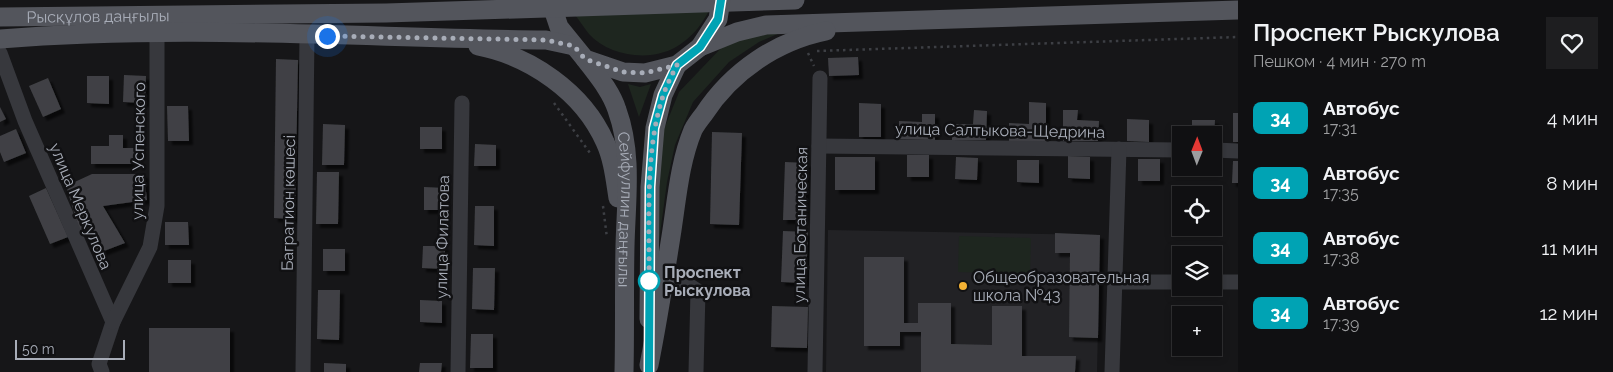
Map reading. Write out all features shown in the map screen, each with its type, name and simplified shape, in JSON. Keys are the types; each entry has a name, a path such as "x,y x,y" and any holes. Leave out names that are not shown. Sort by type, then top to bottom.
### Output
{"main road":[{"path":"201,33 211,24 218,0"},
{"path":"256,0 261,17 268,26 279,34"},
{"name":"Сейфуллин даңғылы","path":"550,0 559,27 607,90 617,110 624,139 628,178 616,244 624,372"},
{"path":"700,47 718,19 721,0"},
{"name":"Рысқұлов даңғылы","path":"0,16 386,13 795,0"},
{"path":"0,39 64,34 157,32 546,40 579,52 623,72 645,73 677,65 700,47 737,32 766,25 1238,10"},
{"path":"649,369 682,167 694,129 715,97 747,67 779,47 809,34 864,23"},
{"path":"445,39 482,46 513,57 535,68 578,101 594,120 606,142 614,173 616,244"},
{"name":"Сейфуллин даңғылы","path":"649,369 650,187 654,128 663,95 677,65"}],"street":[{"name":"улица Успенского","path":"113,322 150,247 157,206 157,32"},
{"name":"Багратион көшесі","path":"303,372 307,35"},
{"name":"улица Меркулова","path":"0,53 25,121 113,322"},
{"name":"улица Ботаническая","path":"815,372 820,78"},
{"name":"улица Филатова","path":"458,372 462,103"},
{"name":"улица Салтыкова-Щедрина","path":"819,146 1172,150"},
{"path":"1112,372 1119,149"},
{"path":"1222,150 1238,151"},
{"path":"666,273 698,291 696,372"},
{"path":"1116,282 1172,282"},
{"path":"1222,282 1238,282"},
{"path":"102,372 99,364 113,322"}],"path":[{"path":"817,51 1238,37"},
{"path":"551,99 595,159"},
{"path":"603,206 616,244"}],"shaded area":[{"path":"711,7 699,27 682,43 660,53 647,55 621,53 598,42 589,34 575,15"},
{"path":"789,29 759,42 729,62 693,102 675,145 667,182 658,249 656,181 660,139 679,92 723,46 753,33"},
{"path":"628,84 640,87 651,84 639,117"},
{"name":"Общеобразовательная школа №43","path":"828,230 1100,235 1097,372 826,372"},
{"path":"959,236 1031,238 1030,274 958,272"}],"building":[{"path":"858,57 859,75 829,76 828,58"},
{"path":"276,59 298,60 295,219 274,218"},
{"path":"124,75 146,76 145,103 123,102"},
{"path":"87,76 109,76 109,104 87,103"},
{"path":"48,78 61,109 43,117 29,86"},
{"path":"1029,102 1046,103 1046,143 1009,142 1009,123 1029,124"},
{"path":"859,103 881,104 881,137 859,137"},
{"path":"167,106 188,106 189,141 168,141"},
{"path":"0,107 6,119 0,122"},
{"path":"974,110 987,111 986,140 952,140 952,124 973,124"},
{"path":"1063,110 1078,110 1077,120 1099,121 1098,141 1063,141"},
{"path":"1233,113 1238,113 1238,142 1233,142"},
{"path":"922,114 935,114 935,140 899,139 899,121 922,122"},
{"path":"1127,119 1149,120 1149,142 1127,141"},
{"path":"1192,120 1215,120 1215,126 1192,126"},
{"path":"323,124 345,125 344,165 322,165"},
{"path":"420,127 442,127 442,149 420,149"},
{"path":"16,129 26,153 4,162 0,152 0,136"},
{"path":"712,132 742,133 739,225 710,224"},
{"path":"109,135 123,135 123,148 138,148 138,164 91,164 91,146 109,146"},
{"path":"475,144 496,145 496,166 474,166"},
{"path":"907,155 929,155 929,177 907,177"},
{"path":"1068,156 1090,157 1090,179 1068,178"},
{"path":"835,157 875,157 875,190 835,190"},
{"path":"956,157 978,158 977,180 955,179"},
{"path":"1138,159 1160,159 1160,181 1138,181"},
{"path":"1017,160 1039,160 1039,183 1017,182"},
{"path":"1233,161 1238,161 1238,183 1232,183"},
{"path":"785,162 807,163 805,220 783,220"},
{"path":"317,172 339,172 338,224 316,224"},
{"path":"92,174 144,174 147,200 103,206 125,243 96,254 86,229 80,232 66,186"},
{"path":"424,187 446,188 446,210 424,210"},
{"path":"46,188 68,237 50,244 29,196"},
{"path":"475,206 494,206 494,246 474,245"},
{"path":"165,222 188,222 189,245 165,245"},
{"path":"783,231 808,232 806,283 781,282"},
{"path":"1055,233 1100,235 1098,338 1069,337 1070,253 1055,253"},
{"path":"423,246 445,246 445,269 422,268"},
{"path":"323,249 345,249 345,271 323,271"},
{"path":"864,257 904,257 904,323 918,323 918,303 951,303 951,344 992,345 992,306 1022,306 1022,356 1076,356 1075,372 921,372 921,332 900,332 900,346 864,346"},
{"path":"168,260 191,260 191,283 168,283"},
{"path":"473,268 495,268 494,310 472,309"},
{"path":"318,290 340,290 339,340 317,339"},
{"path":"420,300 442,301 442,323 420,322"},
{"path":"772,306 808,307 807,348 771,347"},
{"path":"149,328 230,328 230,372 149,372"},
{"path":"471,334 493,334 493,368 470,368"},
{"path":"324,363 346,364 346,372 324,372"},
{"path":"420,363 442,363 441,372 419,372"}],"bus line":[{"name":"34","path":"649,372 650,187 654,128 663,95 677,65 700,47 718,19 721,0"}],"place":[{"name":"Проспект Рыскулова","path":"649,281"},
{"name":"Общеобразовательная школа №43","path":"963,286"}],"route":[{"path":"327,36 546,40 574,46 585,59 623,72 645,73 677,65 663,95 654,128 650,187 649,286 649,281"}]}
